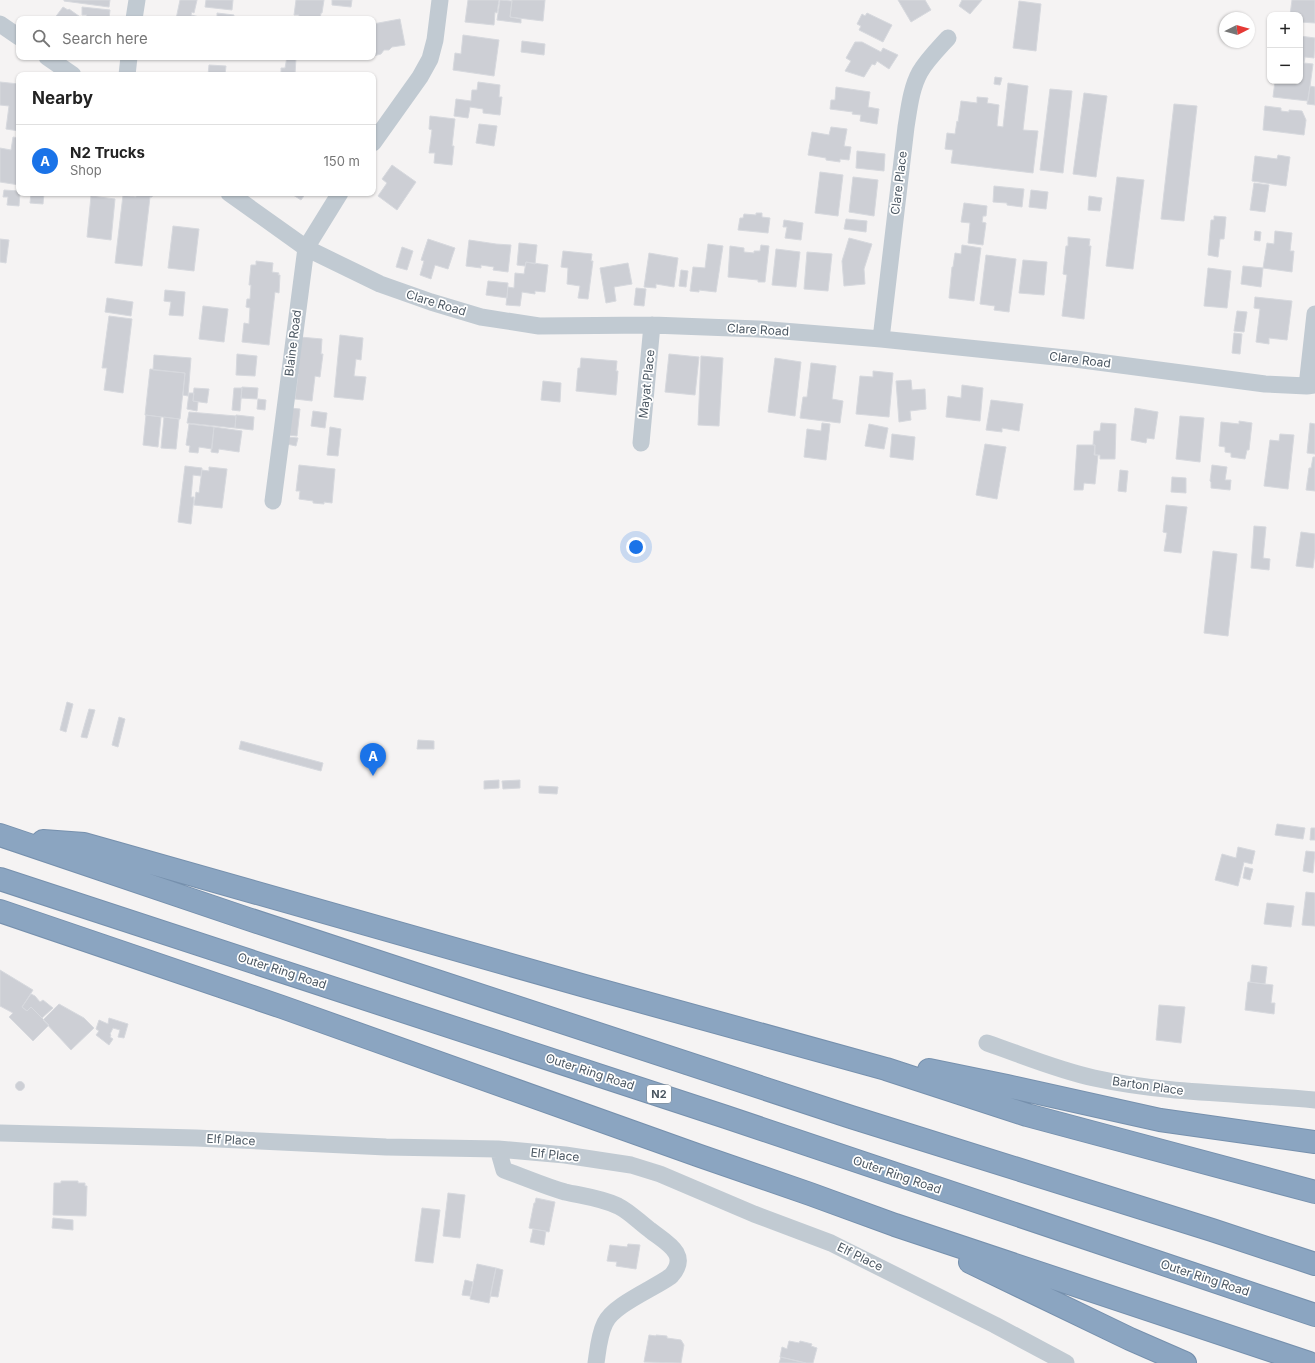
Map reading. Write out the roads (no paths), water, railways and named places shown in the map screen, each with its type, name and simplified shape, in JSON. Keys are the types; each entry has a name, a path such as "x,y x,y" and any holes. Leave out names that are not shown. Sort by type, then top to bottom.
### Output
{"highway":[{"path":"4,836 84,844 585,986 886,1069 1027,1115 1315,1192"},
{"path":"4,836 248,919 843,1114 1212,1230 1315,1264"},
{"name":"Outer Ring Road","path":"0,879 726,1116 1315,1315"},
{"path":"0,911 282,1007 895,1225 1309,1363"},
{"path":"886,1069 926,1070 1007,1086 1160,1120 1315,1142"},
{"path":"1286,1139 1315,1152"},
{"path":"895,1225 1032,1293 1185,1363"},
{"path":"1032,1293 1049,1306 1157,1363"}],"street":[{"path":"134,16 137,0"},
{"path":"376,139 420,77 430,59 435,40 440,0"},
{"path":"0,24 16,35"},
{"name":"Clare Place","path":"880,339 906,127 914,86 920,73 929,60 948,38"},
{"path":"51,60 69,72"},
{"path":"127,72 129,60"},
{"name":"Clare Road","path":"233,196 306,248 380,284 431,302 481,317 540,326 652,325 758,329 880,339 1082,360 1265,384 1311,386"},
{"name":"Blaine Road","path":"273,501 306,248 338,196"},
{"path":"1311,386 1315,314"},
{"name":"Mayat Place","path":"641,443 652,325"},
{"name":"Barton Place","path":"987,1043 1067,1071 1096,1078 1165,1090 1315,1100"},
{"name":"Elf Place","path":"0,1133 196,1138 386,1147 498,1149 565,1155 631,1164 660,1174 754,1214 832,1243 995,1325 1066,1363"},
{"path":"498,1149 504,1170 565,1192 598,1199 618,1206 666,1242 675,1250 678,1256 678,1266 671,1276 610,1315 604,1323 596,1363"}],"place":[{"name":"N2 Trucks","path":"373,776"}]}
